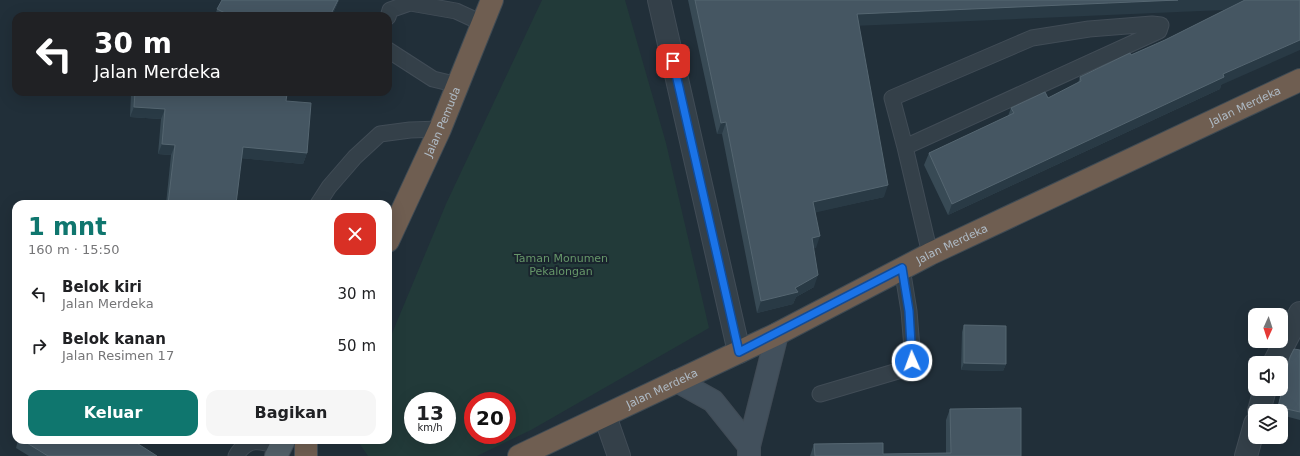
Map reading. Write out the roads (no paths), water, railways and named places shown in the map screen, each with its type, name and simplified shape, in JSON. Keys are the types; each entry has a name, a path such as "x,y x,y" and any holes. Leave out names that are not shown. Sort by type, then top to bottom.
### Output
{"highway":[{"name":"Jalan Pemuda","path":"392,232 440,129 492,0"},
{"name":"Jalan Merdeka","path":"520,456 777,334 930,254 1300,80"},
{"path":"306,444 306,456"}],"street":[{"path":"659,0 739,352"},
{"path":"1278,356 1300,313"},
{"path":"749,451 777,334"},
{"path":"677,381 713,401 749,451"},
{"path":"605,416 619,456"},
{"path":"1246,456 1249,444"}],"lane":[{"path":"389,12 390,10 410,3 456,11 482,24"},
{"path":"905,147 1159,31 1161,25 1152,24 1096,29 1032,38 892,98 930,254"},
{"path":"392,53 433,79 458,85"},
{"path":"321,200 329,187 355,157 380,134 410,130 440,129"},
{"path":"820,394 908,368 912,361 909,311 902,268"},
{"path":"236,456 242,446 246,444"},
{"path":"270,444 280,448"}],"park label":[{"name":"Taman Monumen Pekalongan","path":"561,264"}]}
